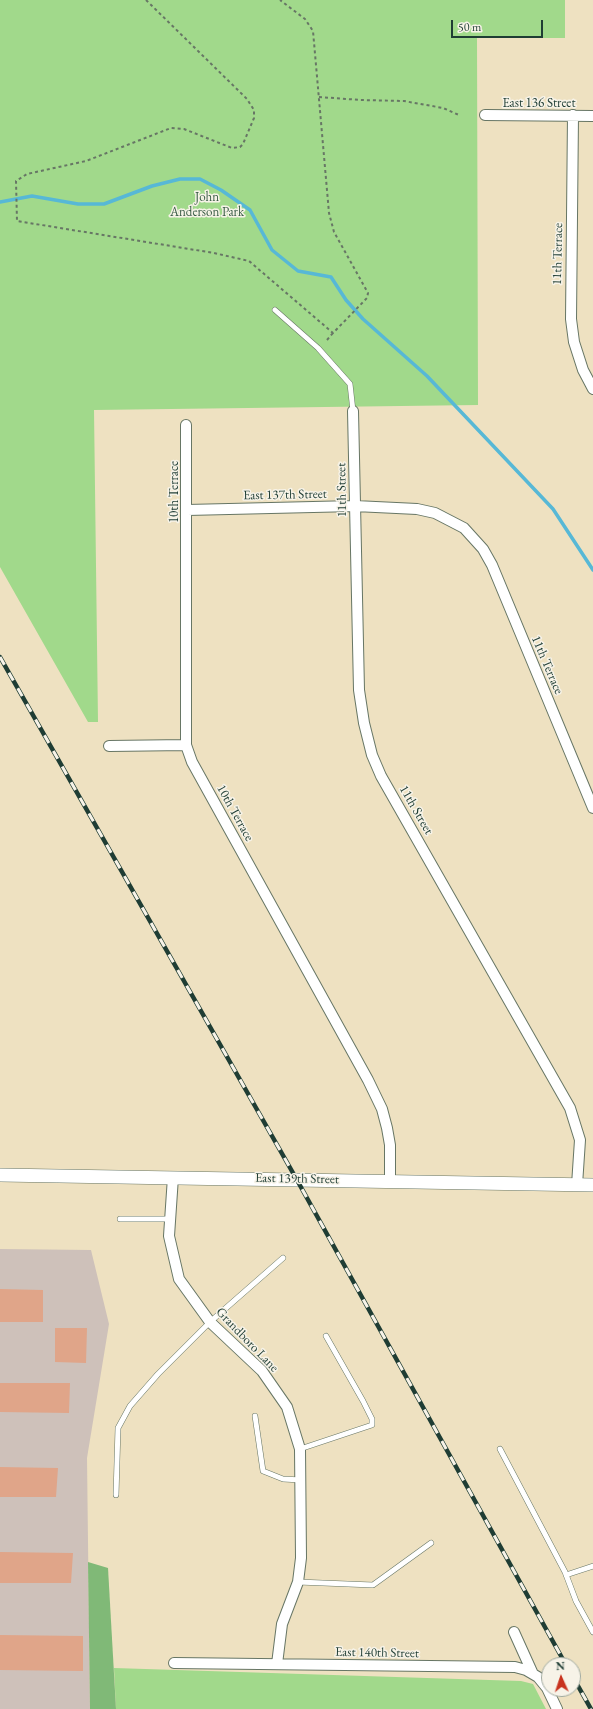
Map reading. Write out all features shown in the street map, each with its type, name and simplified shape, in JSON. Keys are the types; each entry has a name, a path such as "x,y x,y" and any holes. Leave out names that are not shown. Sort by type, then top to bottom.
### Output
{"street":[{"name":"East 136 Street","path":"485,115 593,116"},
{"name":"11th Terrace","path":"573,116 571,319 574,342 581,363 593,389"},
{"name":"11th Street","path":"353,411 359,690 364,723 372,754 381,776 570,1108 580,1140 577,1185"},
{"name":"10th Terrace","path":"186,425 186,745 192,762 368,1080 379,1103 387,1128 390,1144 390,1181"},
{"name":"East 137th Street","path":"187,510 355,506 417,509 435,513 464,528 472,536"},
{"name":"11th Terrace","path":"472,536 483,549 492,565 593,808"},
{"path":"109,746 186,745"},
{"name":"East 139th Street","path":"0,1176 173,1177 593,1185"},
{"name":"Grandboro Lane","path":"173,1177 169,1236 179,1279 210,1322 262,1371 287,1407 300,1449 301,1558 298,1582 282,1624 276,1664"},
{"path":"514,1632 533,1674 538,1677 547,1688 557,1709"},
{"name":"East 140th Street","path":"174,1663 515,1667 533,1674"}],"lane":[{"path":"275,310 318,348 350,384 353,411"},
{"path":"120,1219 170,1219"},
{"path":"116,1495 118,1428 127,1411 158,1374 210,1322 283,1258"},
{"path":"300,1449 372,1425 372,1419 363,1401 326,1336"},
{"path":"255,1416 263,1471 283,1479 301,1480"},
{"path":"500,1449 566,1575 576,1600 593,1632"},
{"path":"298,1582 373,1585 431,1543"},
{"path":"566,1575 593,1566"}],"path":[{"path":"146,0 247,99 254,110 254,118 243,144 240,147 232,148 184,129 171,128 86,161 27,174 16,181 17,221 214,253 250,261 333,333"},
{"path":"280,0 306,19 311,26 314,35 318,97 331,223 334,232 367,289 367,298 327,340"},
{"path":"318,97 404,101 443,108 459,115"}],"shaded area":[{"path":"0,1249 91,1250 109,1324 87,1458 90,1709 0,1709"}],"green space":[{"name":"John Anderson Park","path":"0,0 565,0 565,38 477,38 478,405 94,410 98,722 88,722 0,567"},
{"path":"88,1562 108,1568 116,1709 90,1709"},
{"path":"114,1668 521,1681 533,1684 546,1709 116,1709"}],"building":[{"path":"0,1289 43,1290 43,1322 0,1322"},
{"path":"55,1328 87,1328 86,1363 55,1362"},
{"path":"0,1383 70,1383 69,1413 0,1412"},
{"path":"0,1467 58,1468 56,1497 0,1497"},
{"path":"0,1552 73,1553 71,1583 0,1583"},
{"path":"0,1635 83,1636 83,1671 0,1670"}],"waterway":[{"path":"0,202 32,196 78,204 104,204 152,186 180,179 200,179 221,190 250,210 272,250 298,271 331,277 346,300 363,319 427,376 553,509 593,570"}],"railway":[{"path":"0,657 297,1180 562,1657"},
{"path":"581,1691 591,1709"}]}
